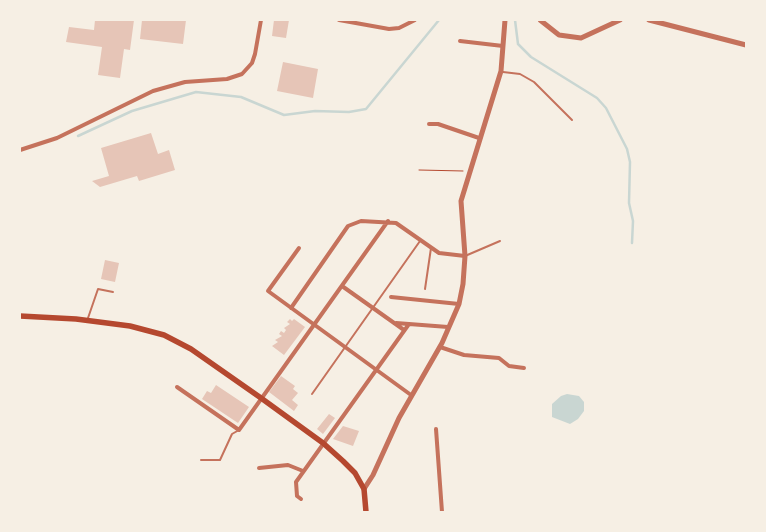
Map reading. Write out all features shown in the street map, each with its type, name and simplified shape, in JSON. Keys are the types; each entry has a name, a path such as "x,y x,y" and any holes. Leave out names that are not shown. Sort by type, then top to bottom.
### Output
{"main road":[{"path":"20,316 87,320 130,326 164,335 191,349 323,444 355,473 364,489 366,512"}],"street":[{"path":"20,150 57,138 153,91 185,82 227,79 242,74 252,62 255,54 261,20"},
{"path":"339,20 389,29 399,28 415,20"},
{"path":"364,489 373,476 411,395 440,346 459,304 464,284 465,256 461,201 478,138 501,71 506,20"},
{"path":"540,20 559,35 581,38 620,20"},
{"path":"649,20 659,21 746,45"},
{"path":"460,41 503,46"},
{"path":"429,124 438,124 478,138"},
{"path":"291,308 348,226 361,221 388,221 396,223 439,253 465,256"},
{"path":"177,387 239,430 388,221"},
{"path":"299,248 268,291 411,395"},
{"path":"342,286 404,330"},
{"path":"391,297 459,304"},
{"path":"394,322 448,327"},
{"path":"301,499 296,496 296,482 409,324"},
{"path":"440,346 464,355 499,358 509,366 524,368"},
{"path":"436,430 442,512"},
{"path":"259,468 288,465 303,472"}],"lane":[{"path":"501,71 520,74 534,82 572,120"},
{"path":"312,394 421,240"},
{"path":"465,256 500,241"},
{"path":"425,289 431,248"},
{"path":"87,320 98,288 113,292"},
{"path":"201,460 220,460 232,434 239,430"}],"path":[{"path":"419,170 468,171"}],"shaded area":[{"path":"567,394 579,396 584,402 584,411 578,419 570,424 552,417 552,404 561,396"}],"building":[{"path":"95,20 134,20 130,50 124,49 120,78 98,75 102,47 66,42 69,27 94,30"},
{"path":"142,20 186,20 183,44 140,39"},
{"path":"274,20 289,20 286,38 272,36"},
{"path":"283,62 318,69 313,98 277,91"},
{"path":"151,133 158,154 169,150 175,170 139,181 137,176 100,187 92,181 109,176 101,148"},
{"path":"105,260 119,263 115,282 101,279"},
{"path":"290,319 292,321 294,319 305,327 284,355 272,346 278,342 275,340 282,336 279,334 281,331 284,333 286,330 284,328 290,324 287,322"},
{"path":"281,376 295,386 293,389 298,393 292,400 298,405 294,411 269,392"},
{"path":"216,385 249,407 238,423 202,399 207,391 211,393"},
{"path":"329,414 335,418 323,434 317,429"},
{"path":"343,426 359,431 353,446 333,439"}],"waterway":[{"path":"78,136 132,111 196,92 241,97 284,115 315,111 349,112 366,109 439,20"},
{"path":"515,20 518,44 531,57 597,98 606,108 627,149 630,162 629,203 633,221 632,243"}]}
